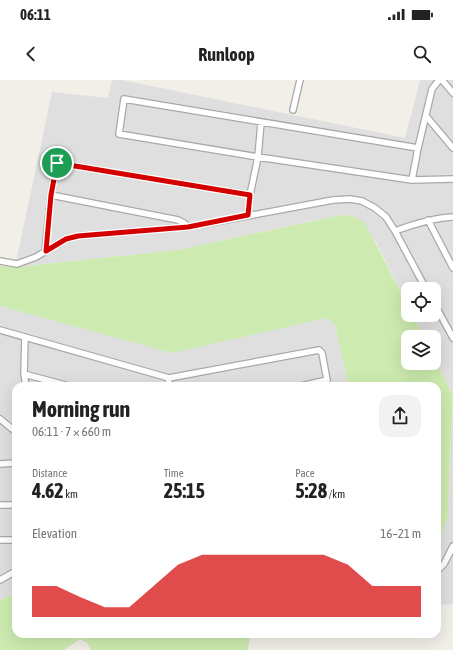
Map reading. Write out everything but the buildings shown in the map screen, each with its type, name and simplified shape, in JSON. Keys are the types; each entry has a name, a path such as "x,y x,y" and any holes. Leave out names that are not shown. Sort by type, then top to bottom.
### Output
{"street":[{"path":"293,110 300,80"},
{"path":"412,180 432,89 439,80"},
{"path":"442,80 453,93"},
{"path":"418,148 124,99 119,134 412,180 453,179"},
{"path":"426,116 453,148"},
{"path":"248,215 250,195 258,157 262,122"},
{"path":"46,251 51,195 57,163 250,195"},
{"path":"51,195 178,220 188,227"},
{"path":"0,261 17,264 46,251 66,239 78,236 188,227 333,200 350,199 362,201 375,208 386,217 422,282"},
{"path":"394,231 428,220 453,217"},
{"path":"428,220 453,268"},
{"path":"441,316 453,338"},
{"path":"0,330 168,378 320,350 322,353 327,382"},
{"path":"25,337 24,374 25,382"},
{"path":"24,374 54,382"},
{"path":"0,419 12,429"},
{"path":"0,464 12,463"},
{"path":"0,505 12,504"},
{"path":"0,540 12,540"},
{"path":"441,567 453,546"},
{"path":"0,580 12,573"}],"shaded area":[{"path":"112,80 122,80 405,138 420,80 453,80 453,397 440,370 441,330 420,330 416,322 441,322 441,282 401,282 401,292 375,240 321,219 178,250 15,267 52,92 108,98"},
{"path":"0,306 41,317 327,318 335,324 347,382 12,382 12,595 0,600"},
{"path":"453,402 453,604 441,605 441,537 448,516"}],"green space":[{"path":"341,215 352,216 365,223 401,292 401,322 416,322 420,330 401,330 401,370 440,370 453,397 448,516 441,537 441,382 347,382 335,324 327,318 172,353 0,306 0,266 15,267 178,250"},
{"path":"12,595 12,638 250,638 248,650 91,650 87,643 80,639 64,650 0,650 0,600"}],"route":[{"path":"57,163 250,195 248,215 188,227 78,236 66,239 46,251 51,195 57,163"}]}
